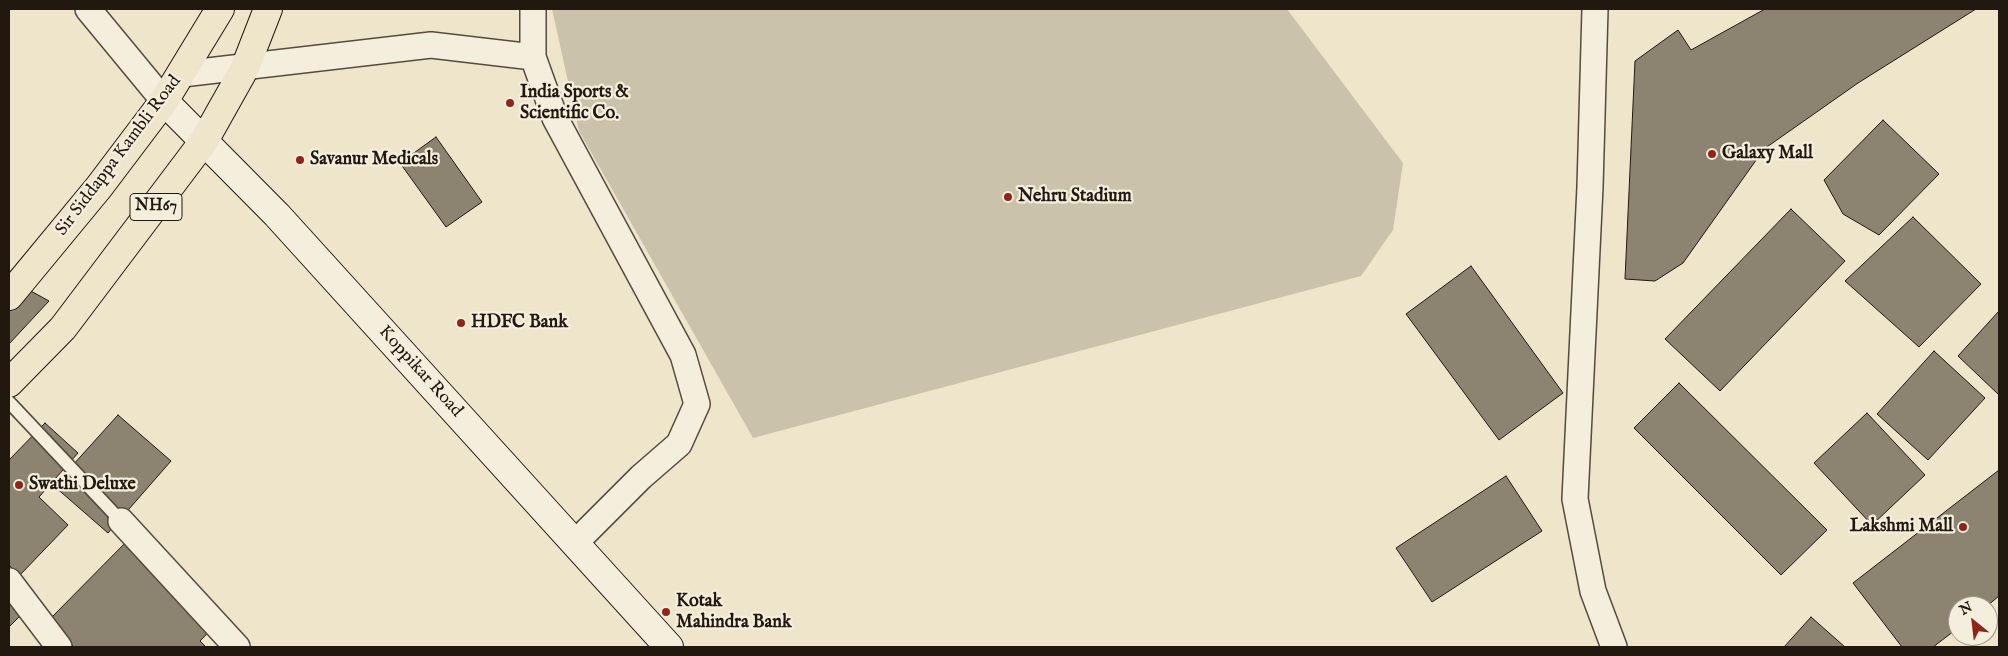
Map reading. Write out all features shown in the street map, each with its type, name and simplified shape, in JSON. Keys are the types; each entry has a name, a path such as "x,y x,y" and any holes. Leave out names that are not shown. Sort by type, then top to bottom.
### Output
{"highway":[{"name":"Sir Siddappa Kambli Road","path":"9,296 99,187 164,101 220,9"},
{"name":"NH67","path":"9,382 63,328 204,142 245,68 268,9"}],"main road":[{"name":"Koppikar Road","path":"164,101 277,215 576,542 669,647"}],"street":[{"path":"88,9 164,101"},
{"path":"532,9 533,57 555,118 683,355 697,404 679,444 641,476 576,542"},
{"path":"1595,9 1590,187 1575,499 1593,591 1614,647"},
{"path":"182,74 432,46 533,57"},
{"path":"121,521 237,647"},
{"path":"9,581 59,647"}],"lane":[{"path":"9,402 121,521"}],"shaded area":[{"name":"Nehru Stadium","path":"552,9 1287,9 1403,163 1393,230 1361,276 753,438 579,131"}],"building":[{"path":"1765,9 1976,9 1858,83 1764,149 1683,263 1655,281 1625,279 1635,61 1678,30 1691,50"},
{"path":"1883,120 1939,174 1879,235 1843,214 1824,180"},
{"path":"436,137 482,202 446,227 400,163"},
{"path":"1791,209 1845,261 1720,391 1665,339"},
{"path":"1913,217 1981,284 1919,347 1845,281"},
{"path":"1471,266 1563,393 1499,440 1406,314"},
{"path":"29,290 49,301 9,344 9,311"},
{"path":"1999,311 1999,395 1958,356"},
{"path":"1934,351 1985,398 1928,460 1877,414"},
{"path":"1679,383 1827,530 1781,575 1634,428"},
{"path":"1867,413 1925,475 1872,525 1814,463"},
{"path":"118,415 171,461 108,533 54,486"},
{"path":"45,423 78,453 39,497 68,525 19,576 9,565 9,460"},
{"name":"Lakshmi Mall","path":"1999,470 1999,596 1948,596 1948,636 1933,647 1902,647 1853,583"},
{"path":"1506,476 1542,531 1432,602 1396,548"},
{"path":"137,531 223,617 200,641 206,647 74,647 48,621"},
{"path":"9,582 31,605 9,627"},
{"path":"1811,617 1845,647 1784,647"}],"place":[{"name":"India Sports & Scientific Co.","path":"510,103"},
{"name":"Galaxy Mall","path":"1712,154"},
{"name":"Savanur Medicals","path":"300,160"},
{"name":"Nehru Stadium","path":"1008,197"},
{"name":"HDFC Bank","path":"461,323"},
{"name":"Swathi Deluxe","path":"19,485"},
{"name":"Lakshmi Mall","path":"1963,527"},
{"name":"Kotak Mahindra Bank","path":"666,612"}]}
